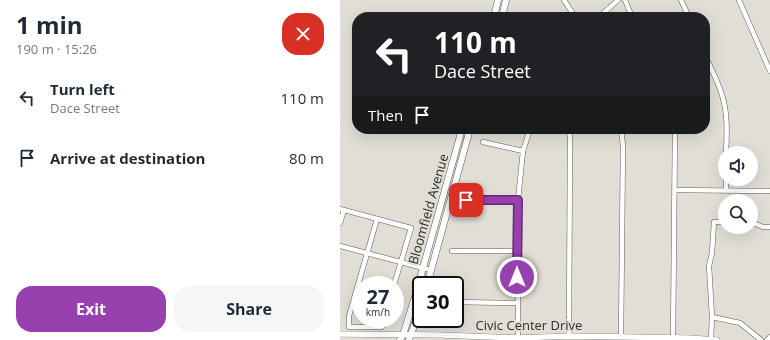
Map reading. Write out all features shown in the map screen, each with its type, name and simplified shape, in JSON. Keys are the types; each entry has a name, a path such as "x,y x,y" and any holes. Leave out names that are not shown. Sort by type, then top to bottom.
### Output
{"main road":[{"path":"495,12 498,0"},
{"path":"503,12 506,0"},
{"name":"Bloomfield Avenue","path":"401,337 423,267 461,134"},
{"name":"Bloomfield Avenue","path":"429,276 469,134"},
{"path":"433,229 442,232"}],"street":[{"path":"564,0 572,12"},
{"path":"605,12 618,0"},
{"path":"625,0 630,12"},
{"path":"681,0 687,12"},
{"path":"739,0 770,71"},
{"path":"710,66 724,101 726,146"},
{"path":"518,338 518,200 523,151 528,134"},
{"path":"569,336 570,134"},
{"path":"621,337 623,146 622,134"},
{"path":"673,339 675,134"},
{"path":"483,142 523,151"},
{"path":"674,190 770,190"},
{"path":"466,200 518,200"},
{"path":"340,223 342,209 411,228 396,276"},
{"path":"360,276 377,219"},
{"path":"714,340 709,266 712,253 714,222 718,222"},
{"path":"758,225 770,227"},
{"path":"340,246 431,270"},
{"path":"452,251 518,250"},
{"path":"464,302 517,303"},
{"path":"352,306 349,316 349,327 352,327"},
{"path":"712,316 740,323 761,340"},
{"name":"Civic Center Drive","path":"340,334 401,337 518,338 569,336 714,340"}],"route":[{"path":"466,200 518,200 517,277"}]}
